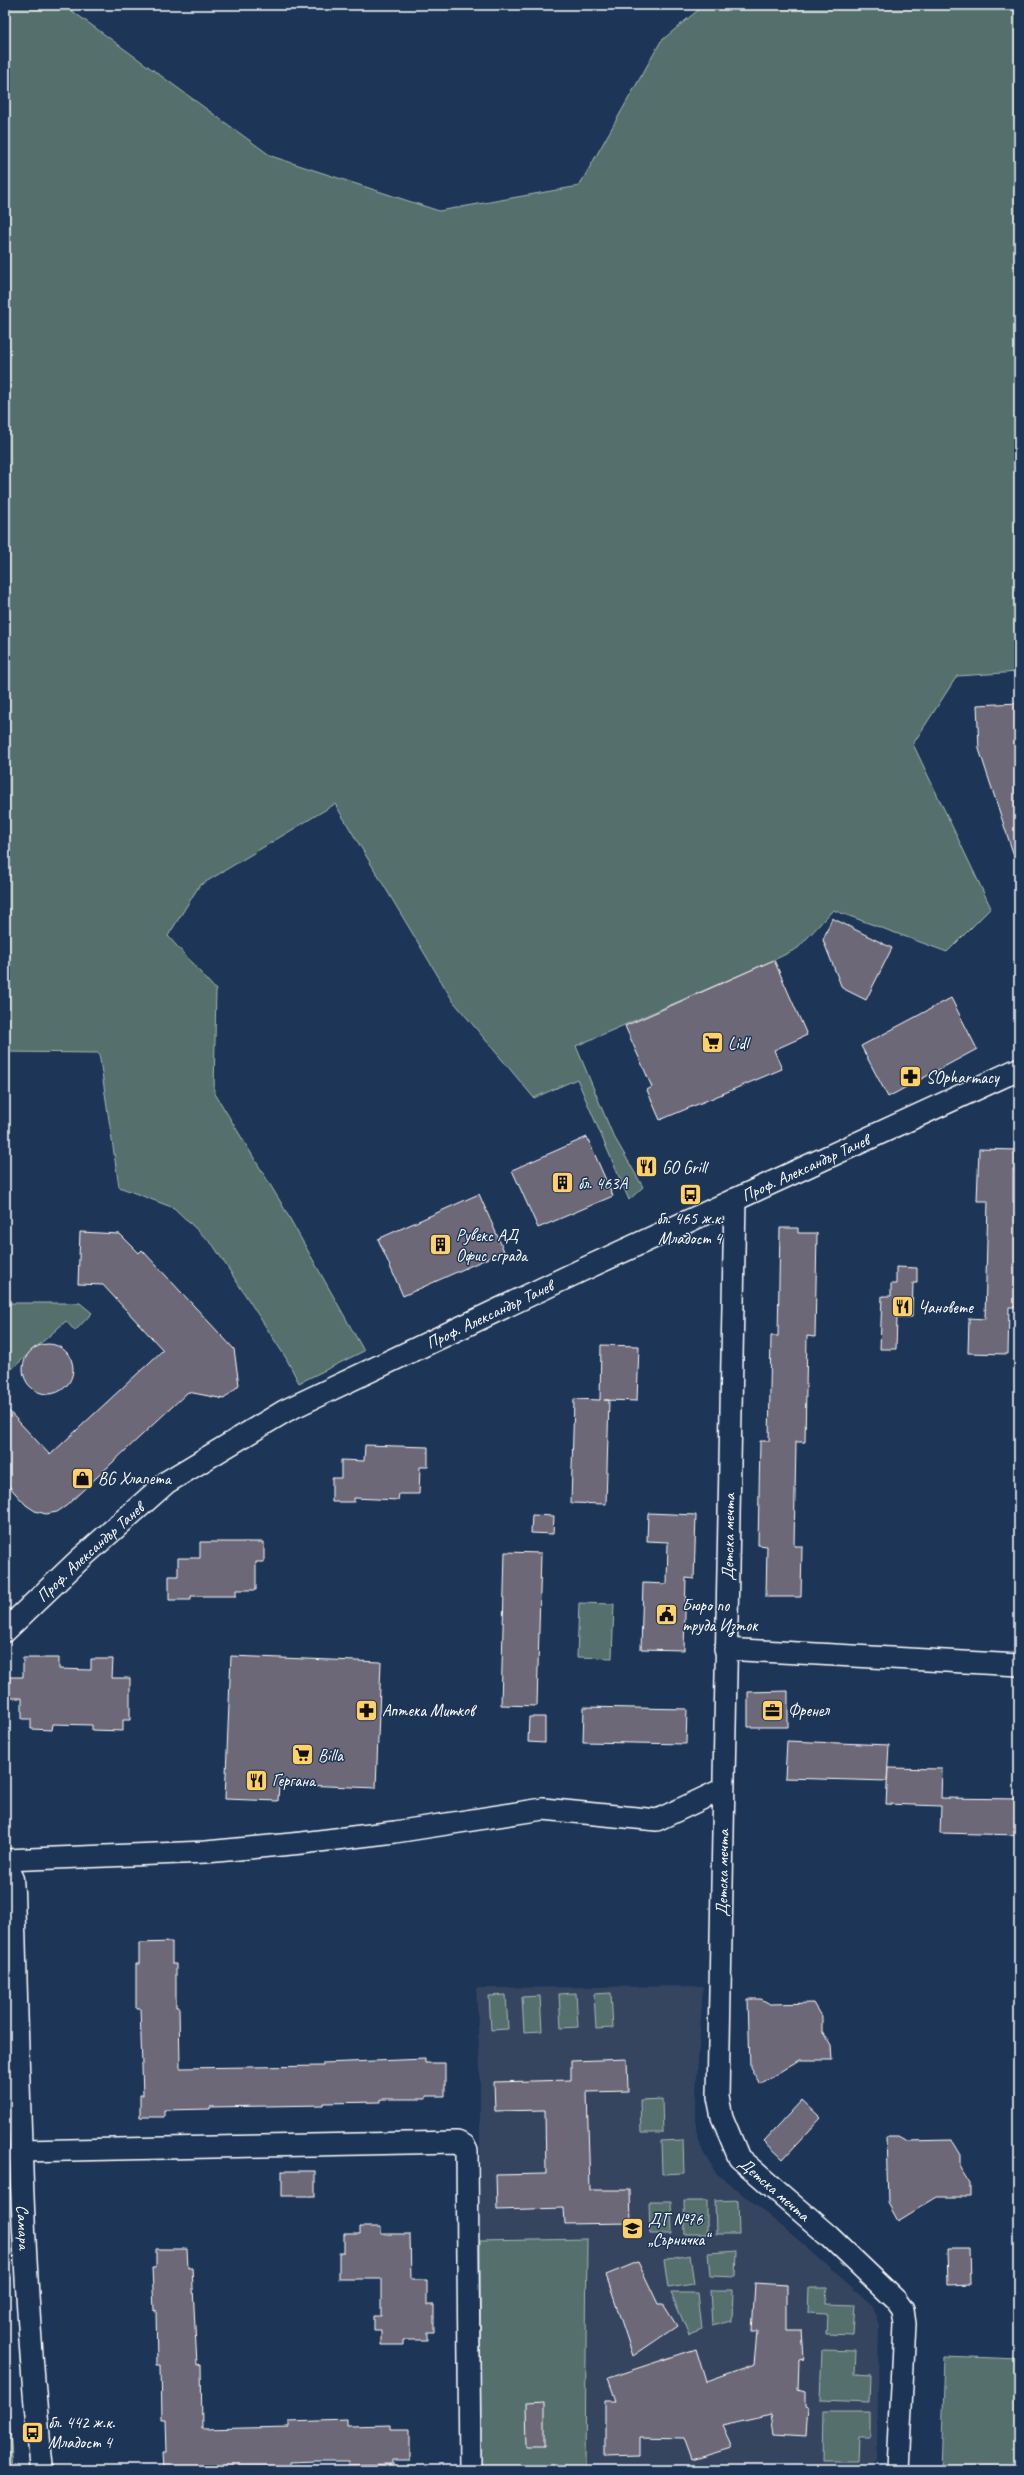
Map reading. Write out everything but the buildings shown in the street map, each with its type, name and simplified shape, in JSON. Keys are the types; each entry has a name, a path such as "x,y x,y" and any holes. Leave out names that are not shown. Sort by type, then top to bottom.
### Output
{"street":[{"name":"Проф. Александър Танев","path":"5,1631 78,1561 167,1482 282,1413 582,1270 1019,1069"},
{"name":"Детска мечта","path":"735,1199 725,1649 718,2097 722,2117 739,2158 829,2236 896,2300 903,2310 905,2324 898,2470"},
{"path":"725,1649 1019,1665"},
{"path":"5,1860 206,1852 302,1843 410,1830 543,1809 657,1820 723,1789"},
{"name":"Самара","path":"5,1865 12,1879 13,1892 29,2321 42,2470"},
{"path":"22,2151 458,2142 464,2145 467,2151 470,2470"}],"shaded area":[{"name":"ДГ №76 „Сърничка“","path":"703,1986 696,2092 696,2130 703,2152 715,2172 796,2238 871,2304 879,2325 877,2461 866,2470 585,2470 587,2239 480,2241 480,2068 476,1988"}],"green space":[{"path":"5,5 64,5 271,156 439,211 579,186 661,41 704,5 1019,5 1019,672 957,676 913,744 991,908 947,952 833,910 798,948 774,960 576,1046 612,1133 643,1187 629,1200 577,1079 534,1098 453,1001 335,804 199,886 168,936 216,990 214,1092 280,1201 364,1351 299,1383 286,1358 213,1245 174,1208 119,1187 99,1053 5,1052"},
{"path":"6,1303 80,1303 92,1313 75,1331 66,1321 5,1375"},
{"path":"579,1603 614,1604 612,1658 577,1657"},
{"path":"576,1993 578,2027 561,2028 559,1994"},
{"path":"611,1993 613,2028 596,2029 594,1994"},
{"path":"506,1995 508,2029 491,2030 489,1996"},
{"path":"540,1996 542,2031 524,2032 522,1997"},
{"path":"662,2099 663,2133 641,2133 640,2100"},
{"path":"683,2140 684,2173 662,2174 661,2141"},
{"path":"738,2200 739,2234 716,2234 715,2201"},
{"path":"649,2201 671,2201 672,2234 650,2234"},
{"path":"684,2201 707,2201 707,2234 685,2234"},
{"path":"587,2239 585,2468 481,2470 480,2241"},
{"path":"737,2251 736,2277 710,2276 708,2253"},
{"path":"690,2255 694,2284 668,2288 664,2260"},
{"path":"809,2288 827,2288 826,2304 855,2305 853,2335 826,2334 827,2314 808,2313"},
{"path":"710,2290 733,2290 732,2321 712,2326"},
{"path":"671,2293 698,2293 702,2330 689,2335"},
{"path":"822,2350 856,2351 855,2374 870,2375 869,2402 820,2400"},
{"path":"945,2356 1019,2359 1019,2470 941,2470"},
{"path":"5,2365 13,2470 5,2470"},
{"path":"824,2412 870,2412 870,2436 858,2436 857,2461 823,2461"}],"place":[{"name":"Lidl","path":"712,1043"},
{"name":"SOpharmacy","path":"911,1077"},
{"name":"GO Grill","path":"646,1167"},
{"name":"бл. 463А","path":"562,1183"},
{"name":"бл. 465 ж.к. Младост 4","path":"690,1194"},
{"name":"Рувекс АД Офис сграда","path":"441,1245"},
{"name":"Чановете","path":"902,1307"},
{"name":"BG Хлапета","path":"83,1478"},
{"name":"Бюро по труда Изток","path":"666,1615"},
{"name":"Аптека Митков","path":"366,1710"},
{"name":"Френел","path":"772,1710"},
{"name":"Billa","path":"302,1755"},
{"name":"Гергана","path":"256,1780"},
{"name":"ДГ №76 „Сърничка“","path":"633,2229"},
{"name":"бл. 442 ж.к. Младост 4","path":"33,2432"}]}
